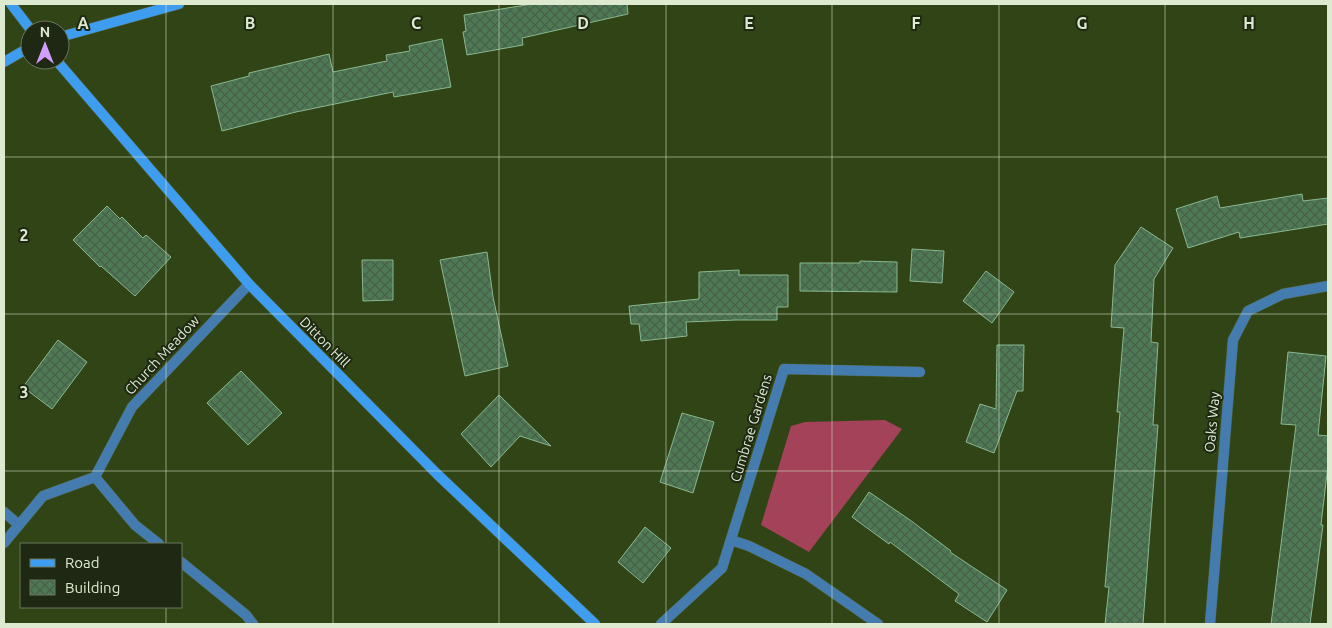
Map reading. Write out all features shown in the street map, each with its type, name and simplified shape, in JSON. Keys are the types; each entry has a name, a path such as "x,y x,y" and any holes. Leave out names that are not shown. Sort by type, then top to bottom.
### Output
{"street":[{"path":"11,4 23,20"},
{"path":"70,34 179,4"},
{"path":"4,62 20,53"},
{"name":"Ditton Hill","path":"65,70 248,284 437,474 595,624"},
{"name":"Church Meadow","path":"95,477 132,407 248,284"},
{"name":"Oaks Way","path":"1210,624 1232,340 1248,311 1283,294 1328,286"},
{"name":"Cumbrae Gardens","path":"661,624 722,568 784,369 920,372"},
{"path":"4,543 42,496 95,477 136,525 158,543"},
{"path":"4,512 19,525"},
{"path":"731,540 749,546 806,574 878,624"},
{"path":"182,563 246,615 253,624"}],"shaded area":[{"path":"885,420 902,429 809,552 761,525 791,426 805,422"}],"building":[{"path":"532,4 627,4 628,14 522,38 523,45 467,55 463,32 466,31 464,15"},
{"path":"442,39 451,87 394,97 393,92 296,112 222,131 211,86 249,76 249,73 329,54 333,72 387,61 386,55 410,51 409,46"},
{"path":"1302,194 1303,201 1328,198 1328,224 1240,238 1239,232 1188,248 1176,209 1217,196 1220,208"},
{"path":"107,206 120,219 122,217 143,238 146,235 171,257 135,296 100,267 73,240"},
{"path":"1141,227 1173,248 1154,279 1151,342 1158,343 1153,425 1158,425 1143,624 1105,624 1109,587 1105,587 1120,412 1117,412 1124,328 1111,327 1115,265"},
{"path":"912,249 944,251 942,283 910,281"},
{"path":"487,252 493,297 508,366 465,376 440,260"},
{"path":"362,260 393,260 393,300 363,301"},
{"path":"860,261 897,262 897,292 800,291 800,263 860,263"},
{"path":"739,270 739,275 788,275 788,307 777,307 777,320 686,322 687,336 641,341 639,324 631,324 629,306 699,299 699,272"},
{"path":"986,271 1014,292 992,323 963,301"},
{"path":"58,340 87,362 52,409 23,387"},
{"path":"997,345 1024,345 1023,391 1017,391 994,453 966,442 980,404 996,409"},
{"path":"1288,352 1326,356 1318,435 1328,436 1328,465 1321,525 1323,525 1310,624 1271,624 1296,425 1281,424"},
{"path":"241,371 282,413 248,445 207,403"},
{"path":"499,395 551,446 520,436 491,467 461,434"},
{"path":"682,413 714,422 693,493 660,482"},
{"path":"869,492 910,520 950,552 1007,590 987,622 955,601 959,594 890,542 889,544 852,517"},
{"path":"645,527 671,548 643,583 618,562"}]}
